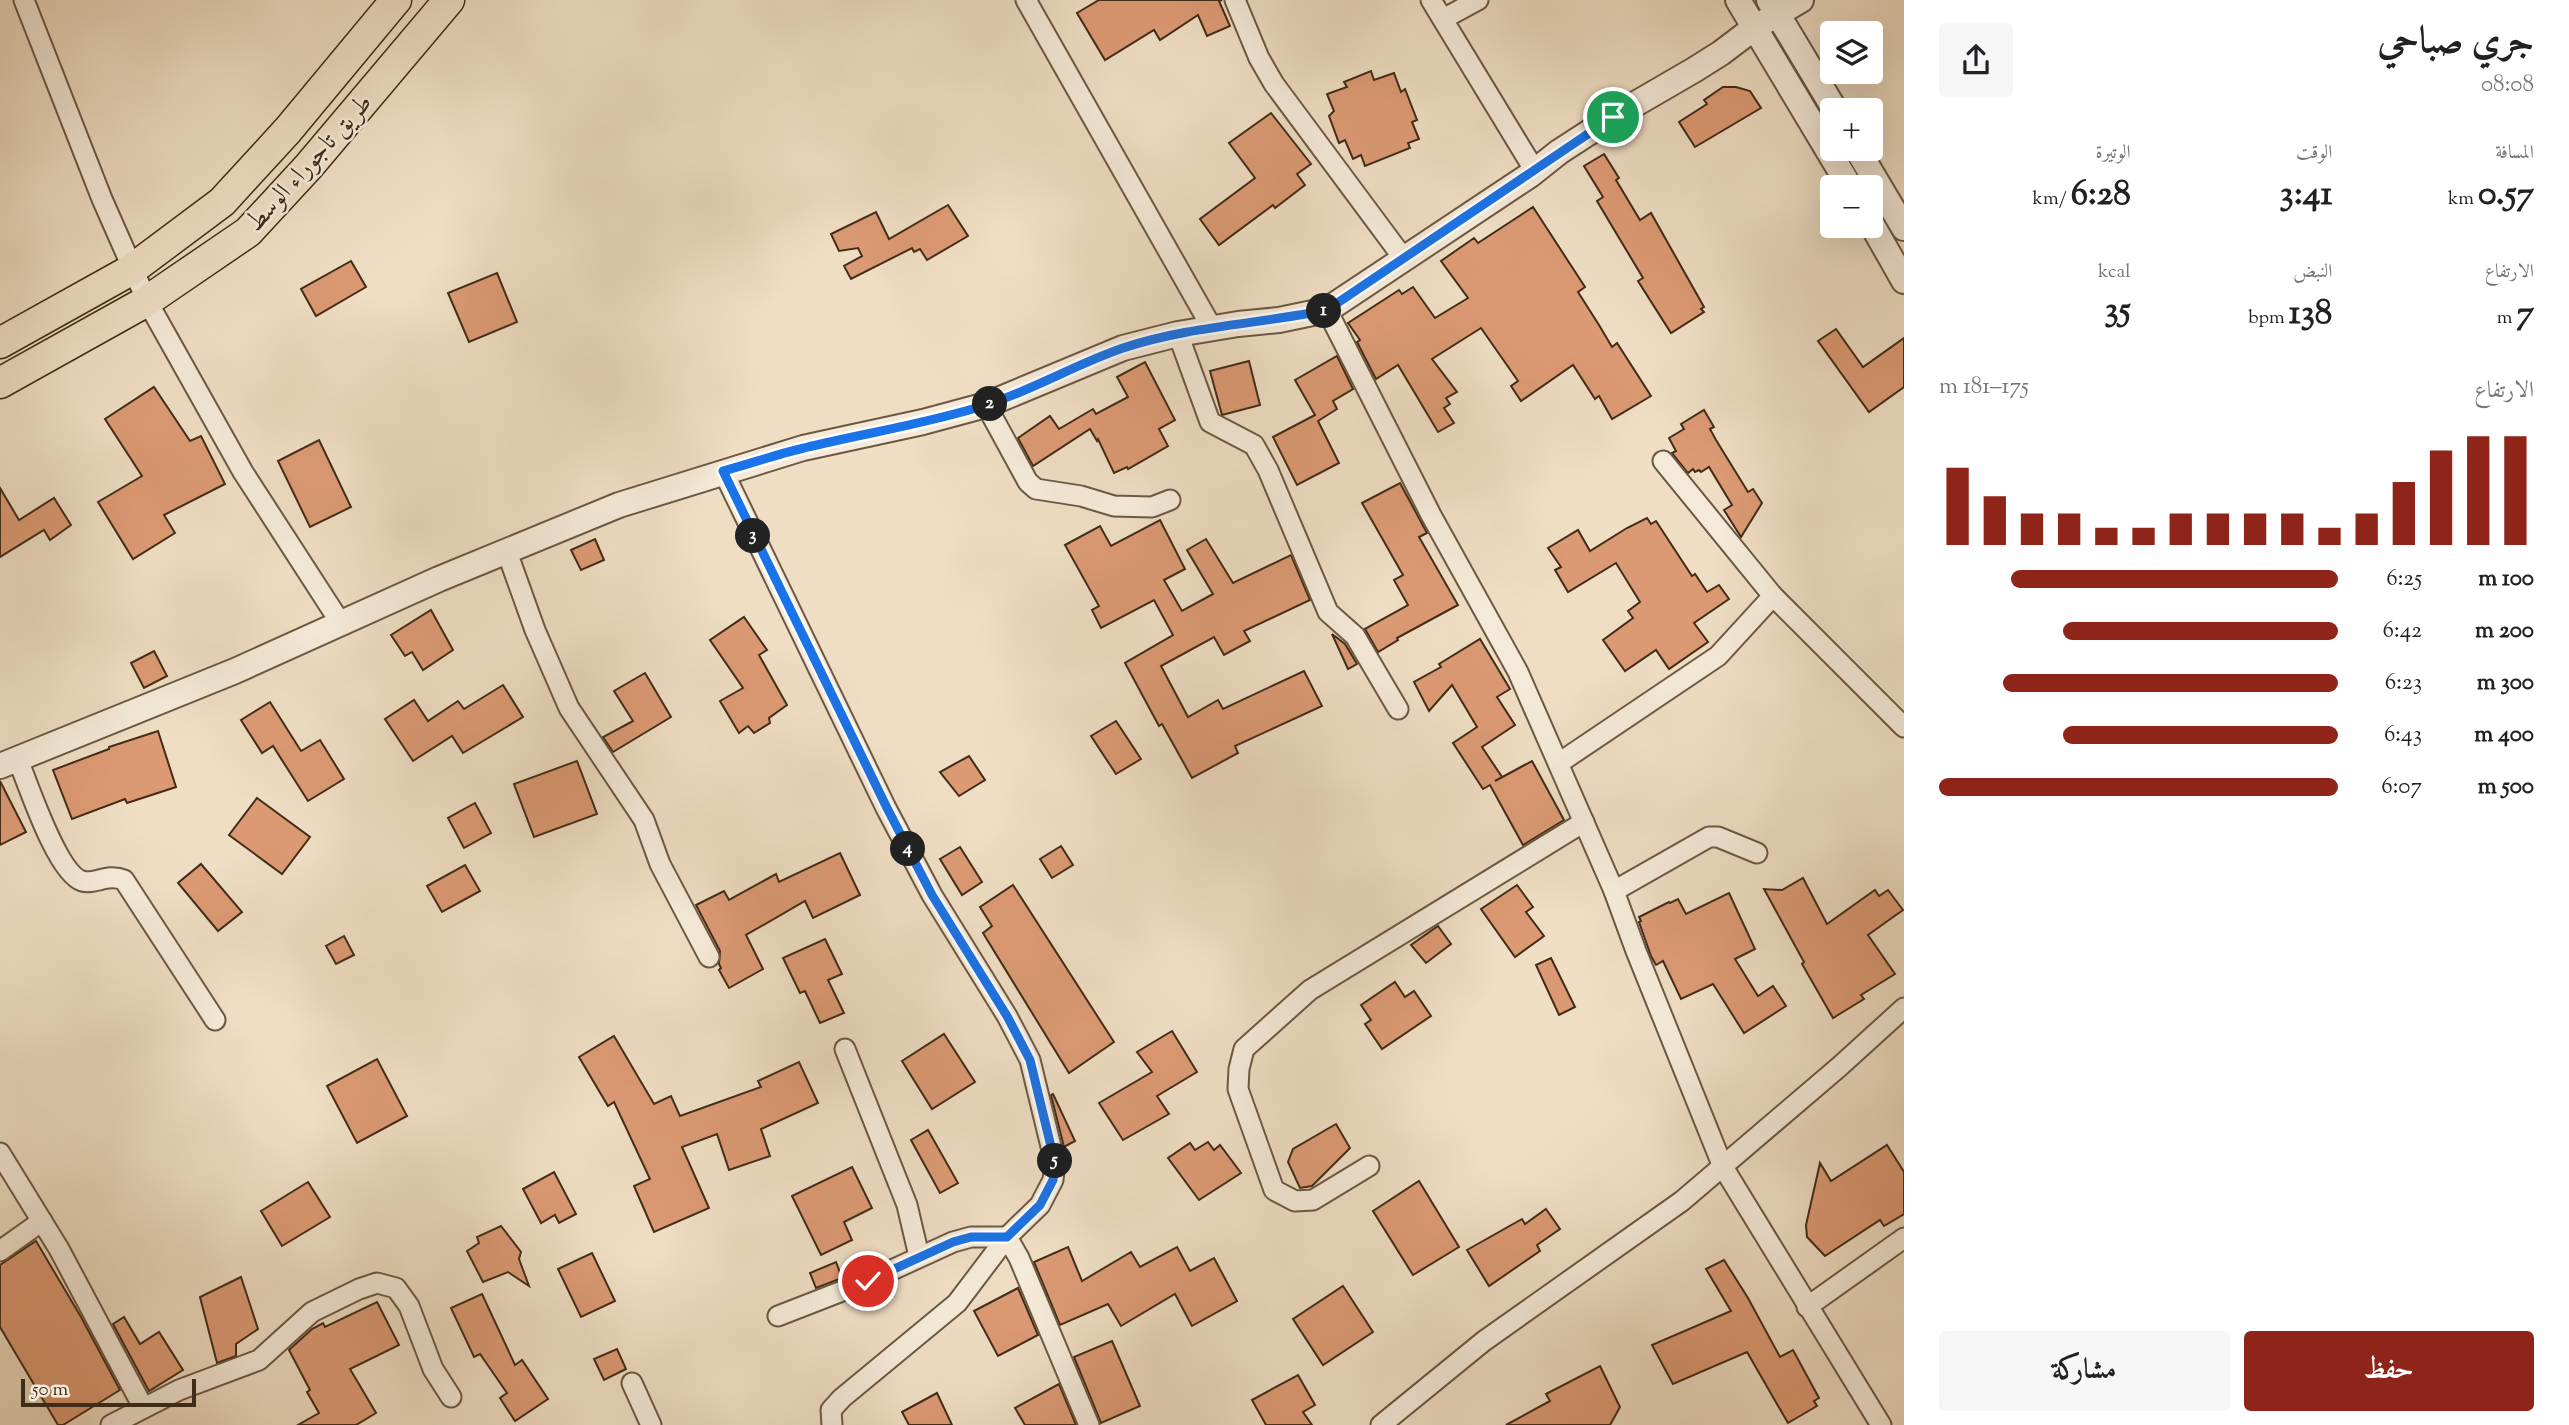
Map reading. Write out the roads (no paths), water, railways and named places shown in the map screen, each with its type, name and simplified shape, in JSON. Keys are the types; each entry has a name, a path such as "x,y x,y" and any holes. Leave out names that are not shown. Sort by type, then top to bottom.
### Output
{"main road":[{"path":"0,343 131,270 222,202 288,130 396,0"},
{"name":"طريق تاجوراء الوسط","path":"0,383 147,301 248,232 309,166 449,0"}],"street":[{"path":"24,0 131,270 243,472 340,622"},
{"path":"1026,0 1212,328"},
{"path":"1235,0 1250,39 1273,84 1404,259"},
{"path":"1431,0 1535,171"},
{"path":"1443,19 1478,0"},
{"path":"1738,0 1843,175"},
{"path":"215,1020 124,880 114,876 85,883 74,877 61,862 9,761 235,671 439,579 619,505 803,448 923,422 986,405 1123,348 1178,334 1279,320 1327,310 1535,171 1559,152 1721,53 1754,28 1773,7 1801,0"},
{"path":"1773,7 1828,98"},
{"path":"1864,161 1904,228"},
{"path":"1880,238 1904,281"},
{"path":"1327,310 1431,515 1518,672 1614,891 1723,1167 1881,1425"},
{"path":"1178,334 1210,422 1254,445 1268,470 1328,612 1355,636 1398,709"},
{"path":"986,405 1028,482 1036,489 1081,496 1114,506 1152,507 1170,500"},
{"path":"1663,461 1773,596 1904,727"},
{"path":"723,471 898,830 932,895 1007,1016 1030,1060 1055,1163 1053,1180 1040,1205 1007,1237 957,1303 842,1398 831,1410 832,1425"},
{"path":"507,552 535,630 569,708 645,820 660,864 709,957"},
{"path":"1559,763 1717,656 1773,596"},
{"path":"1369,1166 1313,1200 1295,1201 1274,1190 1238,1089 1244,1049 1310,990 1584,822"},
{"path":"1614,891 1709,837 1718,837 1758,853"},
{"path":"1381,1425 1485,1341 1682,1201 1904,1008"},
{"path":"845,1049 907,1205 919,1256"},
{"path":"0,1153 42,1221 143,1407"},
{"path":"0,1251 42,1221"},
{"path":"779,1316 868,1281 919,1256 971,1237 1007,1237"},
{"path":"1007,1237 1019,1258 1089,1425"},
{"path":"1807,1307 1904,1238"},
{"path":"111,1425 179,1390 259,1360 312,1312 377,1283 396,1288 409,1306 433,1369 451,1397"},
{"path":"632,1383 651,1425"}]}
